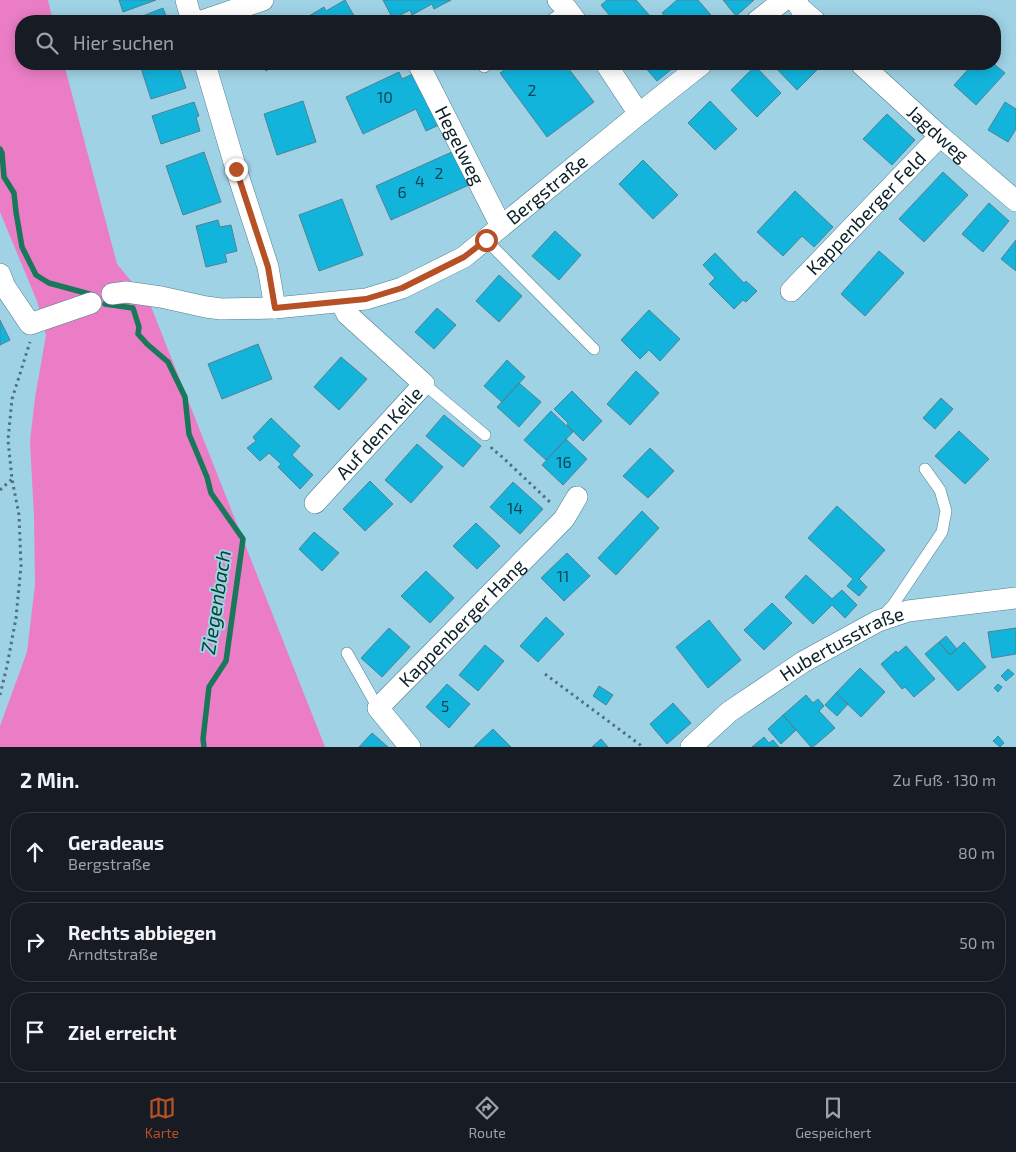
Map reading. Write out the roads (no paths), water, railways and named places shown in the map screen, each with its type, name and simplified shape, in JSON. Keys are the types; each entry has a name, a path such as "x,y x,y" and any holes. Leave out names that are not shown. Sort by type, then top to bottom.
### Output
{"street":[{"path":"186,0 190,15"},
{"path":"219,15 263,0"},
{"path":"765,15 784,0"},
{"path":"795,0 809,15"},
{"path":"207,70 268,267 275,308"},
{"name":"Hegelweg","path":"421,70 493,233"},
{"path":"610,70 639,114"},
{"name":"Bergstraße","path":"112,294 126,292 221,309 275,308 366,299 402,288 464,257 694,70"},
{"name":"Jagdweg","path":"868,70 940,136 1016,201"},
{"name":"Kappenberger Feld","path":"790,290 940,136"},
{"path":"0,274 5,287 30,324 91,303"},
{"name":"Auf dem Keile","path":"315,503 424,384 347,314 341,302"},
{"name":"Kappenberger Hang","path":"378,708 564,519 577,497"},
{"name":"Hubertusstraße","path":"690,747 730,712 803,662 878,621 908,611 1016,598"},
{"path":"378,708 410,747"}],"lane":[{"path":"493,233 594,350"},
{"path":"424,384 485,435"},
{"path":"878,621 893,605 942,532 946,512 940,490 925,468"},
{"path":"347,653 378,708"}],"waterway":[{"name":"Ziegenbach","path":"0,149 4,177 14,193 22,247 36,275 49,283 93,295"},
{"name":"Ziegenbach","path":"105,304 133,308 139,327 138,334 168,362 185,397 189,434 207,477 211,493 243,539 226,661 209,687 203,739 204,747"}]}
